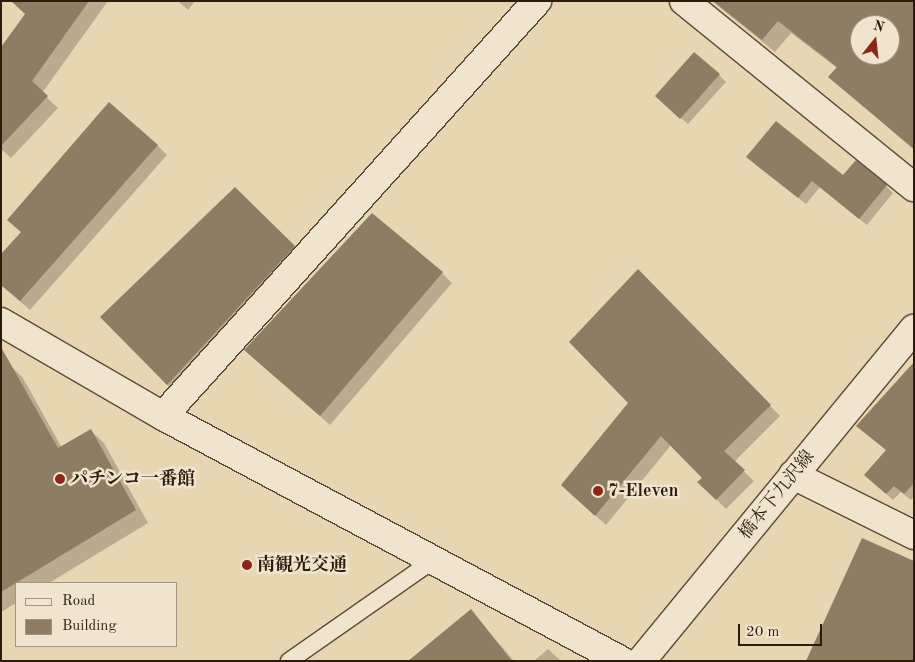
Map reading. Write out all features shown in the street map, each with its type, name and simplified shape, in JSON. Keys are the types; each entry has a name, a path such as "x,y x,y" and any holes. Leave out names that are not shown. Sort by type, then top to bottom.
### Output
{"street":[{"path":"163,416 537,1"},
{"path":"684,1 914,186"},
{"path":"1,322 163,416 622,661"},
{"name":"橋本下九沢線","path":"641,661 914,329"},
{"path":"793,475 914,535"}],"lane":[{"path":"289,661 434,560"}],"building":[{"path":"11,1 89,1 32,81 48,96 1,146 1,47 25,14"},
{"path":"713,1 914,1 914,149 828,77 837,67 778,21 762,40"},
{"path":"694,52 720,74 680,119 655,96"},
{"path":"109,102 158,145 20,301 1,285 1,254 21,232 7,220"},
{"path":"776,121 843,175 856,160 887,185 859,219 812,181 798,198 746,157"},
{"path":"235,187 295,246 167,385 100,317"},
{"path":"372,213 443,272 320,416 244,350"},
{"path":"638,269 771,405 724,451 745,470 716,500 697,482 702,478 661,436 595,516 561,485 628,403 569,342"},
{"name":"パチンコ一番館","path":"1,347 58,448 91,429 136,510 1,592"},
{"path":"914,362 914,483 904,494 894,486 886,494 864,475 886,450 856,426"},
{"path":"862,538 914,561 914,661 806,661"},
{"path":"471,609 512,661 408,661"}],"place":[{"name":"パチンコ一番館","path":"60,479"},
{"name":"7-Eleven","path":"598,491"},
{"name":"南観光交通","path":"247,565"}]}
